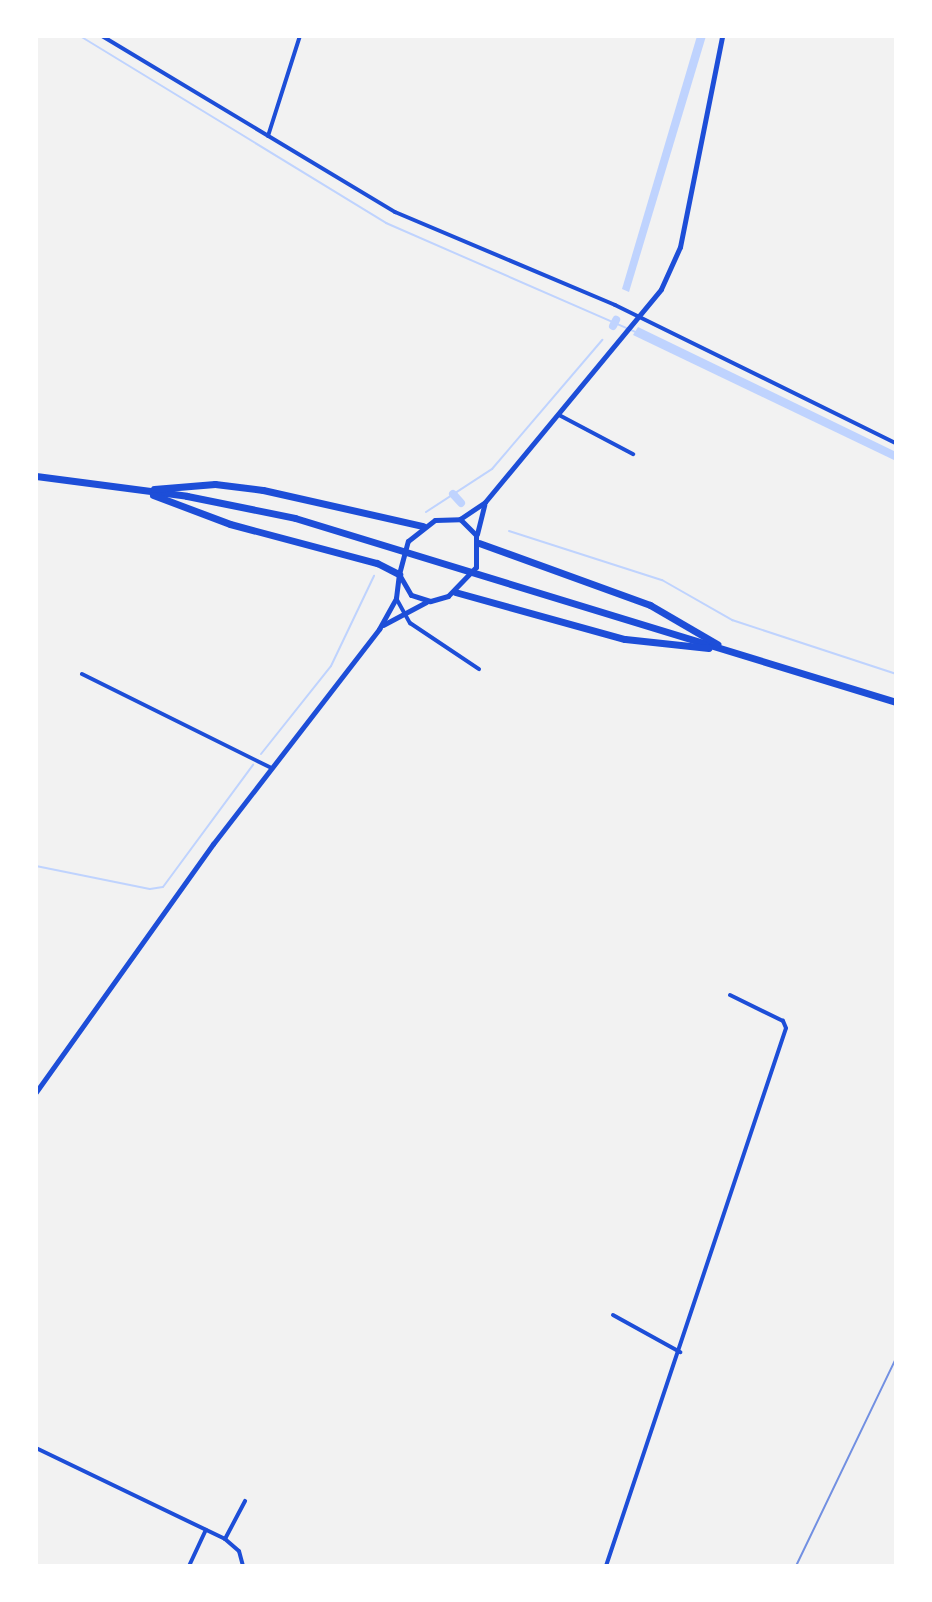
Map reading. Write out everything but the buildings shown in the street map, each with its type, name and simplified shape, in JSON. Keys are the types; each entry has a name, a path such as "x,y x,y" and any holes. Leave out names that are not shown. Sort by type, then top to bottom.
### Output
{"highway":[{"path":"36,476 261,510 379,543 896,702"},
{"path":"140,490 207,484 248,487 423,526"},
{"path":"140,490 212,518 377,563 399,574"},
{"path":"478,539 650,605 725,650"},
{"path":"455,592 625,639 725,650"}],"street":[{"path":"102,36 395,212 640,317 896,443"},
{"path":"268,136 300,36"},
{"path":"36,1092 271,768 379,629 396,598 401,553 423,526 444,518 460,519 485,502 640,317 676,261 722,36"},
{"path":"559,415 633,454"},
{"path":"379,629 400,612 455,592 476,567 485,502"},
{"path":"460,519 478,539"},
{"path":"399,574 411,595 430,601"},
{"path":"396,598 400,612 479,669"},
{"path":"82,674 271,768"},
{"path":"606,1566 786,1028 783,1021 730,995"},
{"path":"613,1315 680,1352"},
{"path":"36,1448 225,1539 239,1551 243,1566"},
{"path":"225,1539 245,1501"},
{"path":"189,1566 206,1530"}],"water":[{"path":"697,36 706,36 629,292 622,289"},
{"path":"638,327 896,452 896,461 633,335"}],"waterway":[{"path":"80,36 386,223 635,332"},
{"path":"613,326 616,320"},
{"path":"426,512 492,469 602,340"},
{"path":"453,494 461,503"},
{"path":"509,531 662,580 732,620 896,674"},
{"path":"261,754 331,666 374,576"},
{"path":"36,866 150,889 163,887 253,765"}],"railway":[{"path":"796,1566 896,1358"}]}
